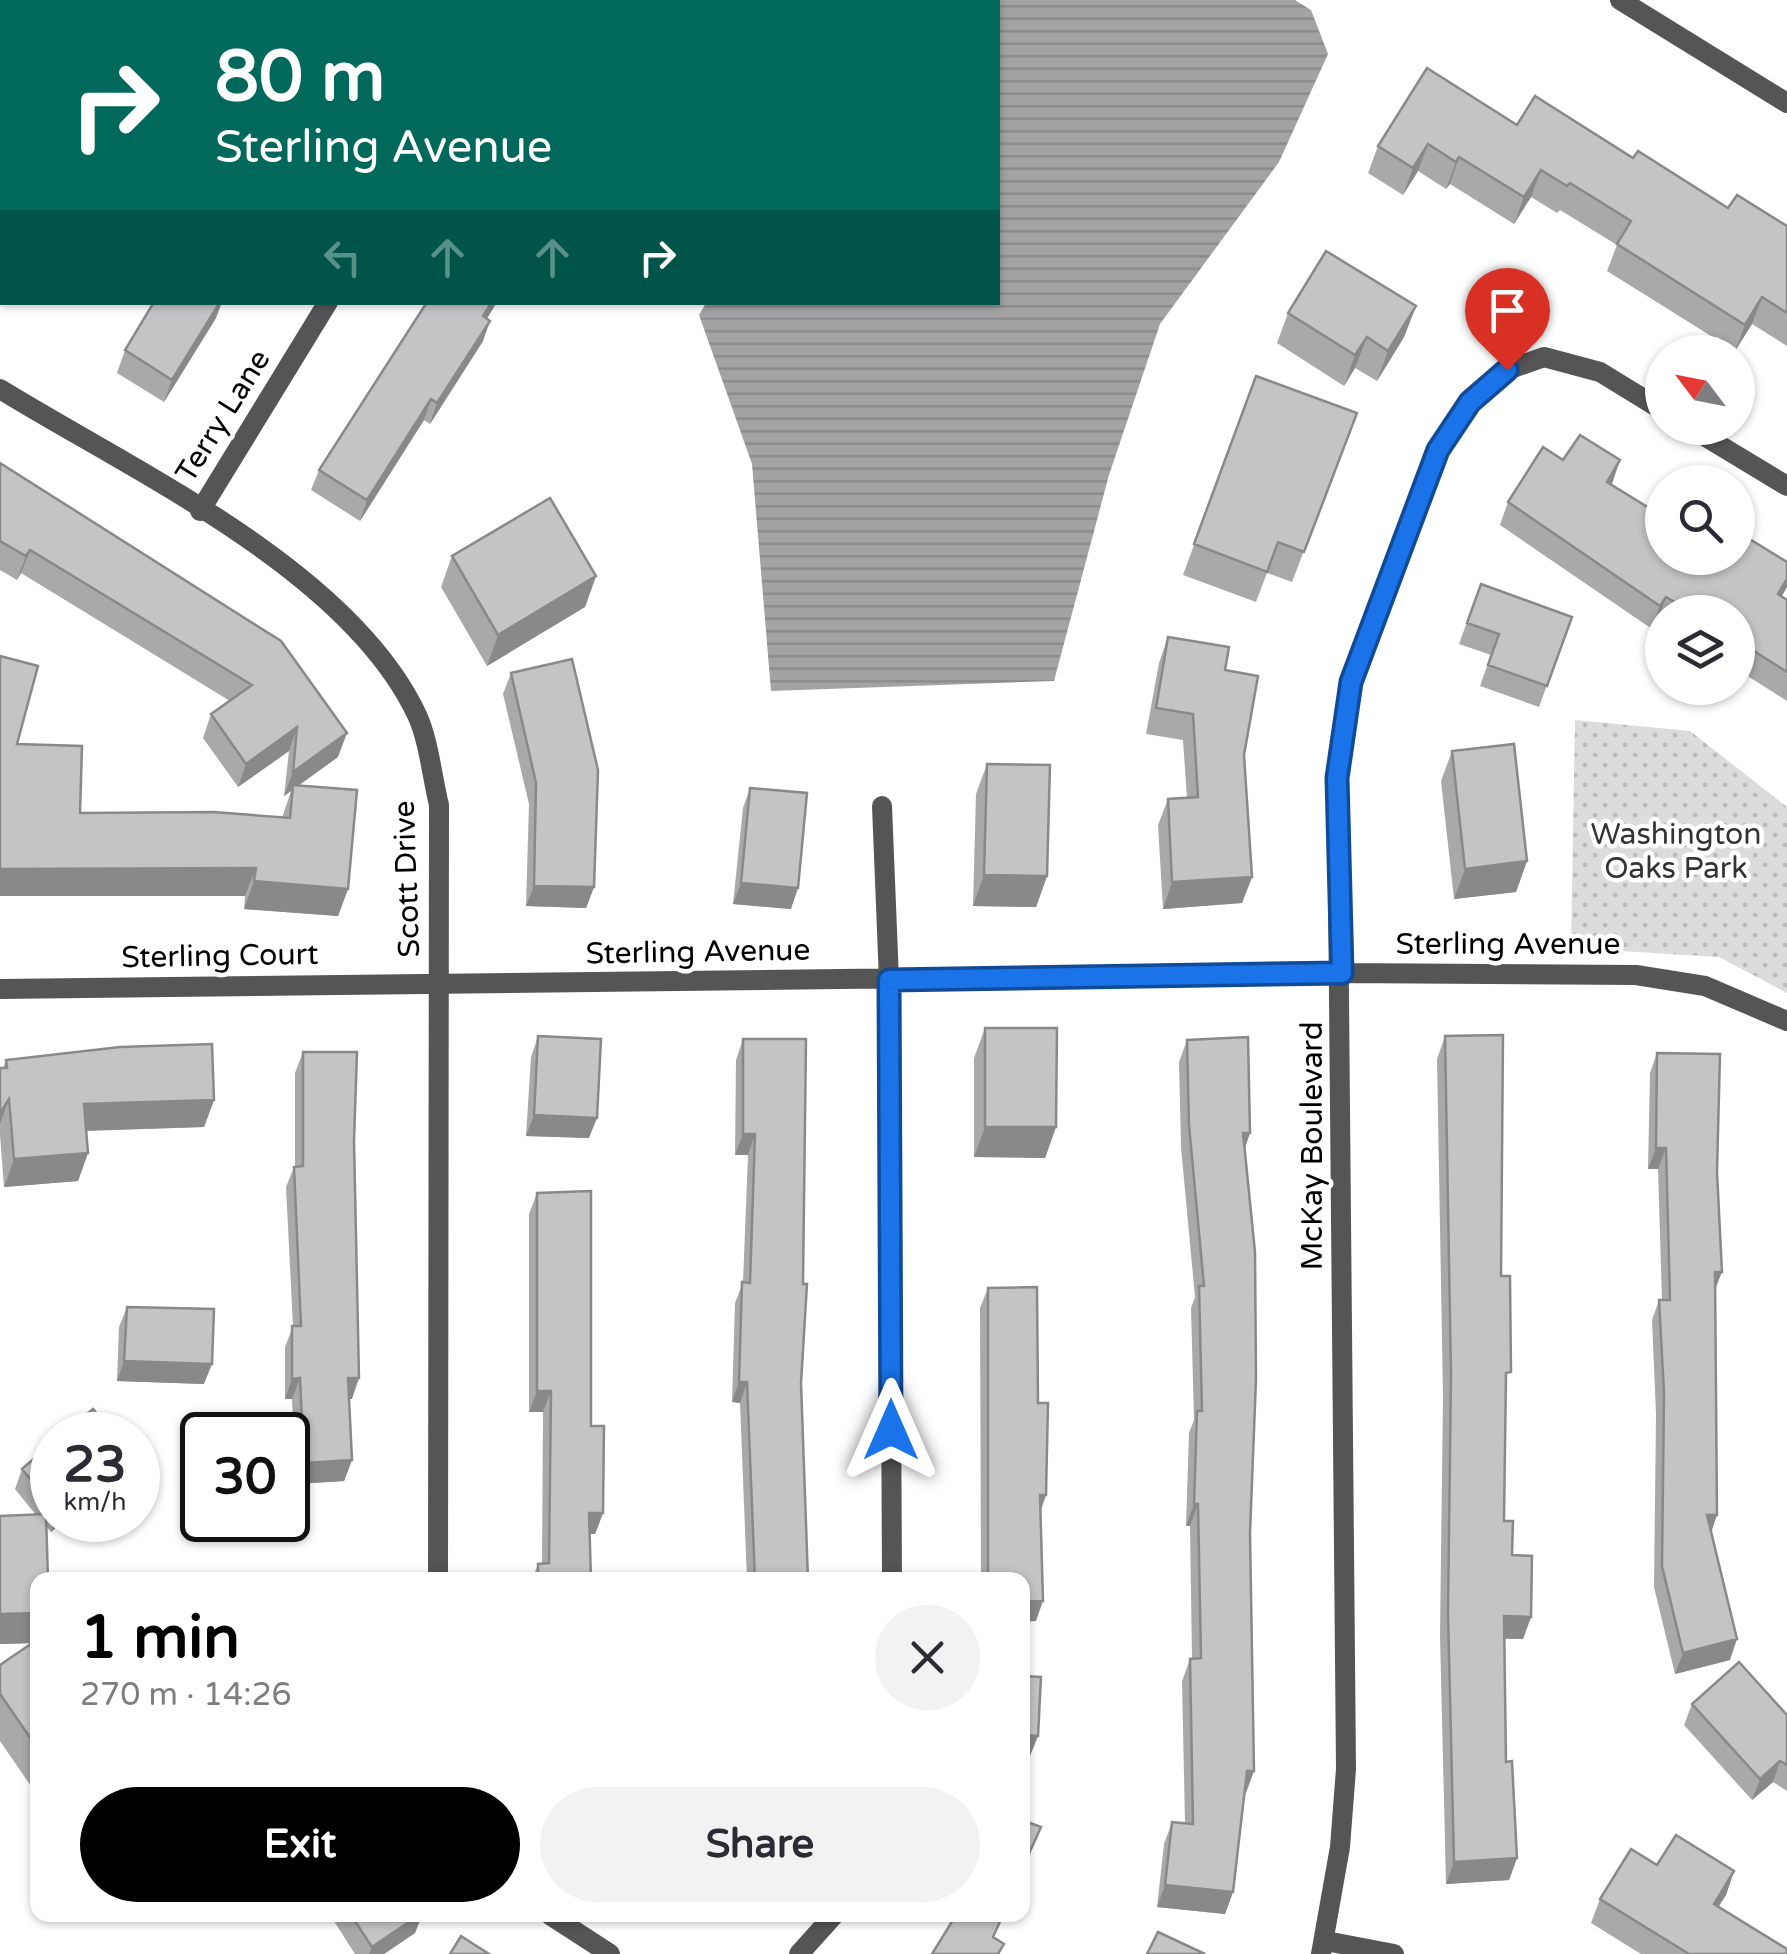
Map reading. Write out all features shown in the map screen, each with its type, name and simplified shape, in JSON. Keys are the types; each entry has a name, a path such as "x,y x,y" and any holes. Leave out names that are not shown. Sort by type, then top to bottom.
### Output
{"street":[{"path":"1620,0 1787,102"},
{"name":"Terry Lane","path":"200,510 326,305"},
{"name":"McKay Boulevard","path":"1324,1948 1340,1846 1346,1769 1342,973 1337,778 1351,682 1438,450 1470,402 1507,370 1544,357 1600,372 1645,400"},
{"name":"Scott Drive","path":"0,389 200,510 304,579 369,640 418,717 439,804 438,1572"},
{"path":"1720,445 1787,486"},
{"path":"882,806 889,980 892,1572"},
{"name":"Sterling Avenue","path":"441,984 1342,973 1636,975 1705,986 1787,1021"},
{"name":"Sterling Court","path":"0,989 441,984"},
{"path":"561,1922 610,1954"},
{"path":"799,1954 828,1922"},
{"path":"1324,1948 1394,1954"}],"green space":[{"name":"Washington Oaks Park","path":"1575,720 1690,731 1787,807 1787,993 1719,957 1571,948"}],"shaded area":[{"path":"1000,0 1295,0 1311,10 1328,54 1279,162 1160,324 1109,475 1054,681 771,691 752,464 699,315 705,305 1000,305"}],"building":[{"path":"1427,68 1517,125 1535,96 1633,158 1638,151 1728,208 1737,195 1787,226 1787,313 1762,297 1745,325 1617,244 1631,221 1541,170 1524,197 1459,157 1456,162 1428,144 1413,168 1378,146"},
{"path":"1326,251 1416,306 1388,351 1367,337 1355,355 1288,313"},
{"path":"152,305 218,305 172,380 125,350"},
{"path":"425,305 490,305 483,316 490,321 437,403 431,399 367,500 319,470"},
{"path":"1256,376 1357,413 1304,552 1278,542 1267,572 1194,544"},
{"path":"1580,435 1620,460 1607,482 1645,505 1645,575 1755,575 1755,542 1787,562 1787,579 1778,594 1787,600 1787,672 1755,652 1755,595 1645,596 1508,502 1543,447 1563,460"},
{"path":"0,463 281,641 347,733 293,772 297,727 246,764 211,714 252,685 30,550 26,556 0,541"},
{"path":"550,498 596,576 498,635 452,556"},
{"path":"1481,584 1572,617 1547,686 1488,665 1499,634 1467,623"},
{"path":"1168,637 1229,647 1225,670 1258,676 1244,755 1252,877 1172,882 1168,799 1198,797 1193,714 1156,708"},
{"path":"0,656 38,666 17,744 82,746 80,813 213,812 290,818 293,785 357,790 348,889 254,881 256,868 0,869"},
{"path":"572,659 598,770 594,887 534,886 536,783 511,673"},
{"path":"1514,744 1527,861 1465,869 1452,751"},
{"path":"987,764 1050,765 1047,876 984,875"},
{"path":"750,788 807,793 798,888 741,883"},
{"path":"985,1028 1057,1028 1056,1127 985,1127"},
{"path":"1503,1035 1501,1276 1510,1276 1511,1372 1506,1373 1504,1521 1513,1521 1512,1555 1532,1556 1531,1617 1504,1616 1506,1762 1512,1761 1517,1858 1454,1862 1448,1613 1451,1374 1445,1036"},
{"path":"538,1036 601,1039 597,1118 534,1115"},
{"path":"1248,1037 1250,1133 1243,1133 1255,1252 1256,1379 1250,1533 1254,1771 1247,1771 1233,1892 1165,1885 1172,1822 1193,1824 1190,1659 1201,1658 1198,1504 1194,1504 1197,1411 1202,1411 1199,1286 1204,1286 1189,1125 1187,1040"},
{"path":"743,1039 806,1039 803,1284 807,1284 801,1383 808,1572 755,1572 747,1382 739,1382 742,1282 750,1283 755,1134 743,1134"},
{"path":"212,1044 214,1100 84,1104 88,1153 14,1159 9,1099 0,1113 0,1068 7,1068 6,1060 120,1047"},
{"path":"303,1052 357,1052 354,1141 359,1378 348,1378 352,1460 310,1463 310,1412 302,1412 300,1378 292,1379 292,1326 301,1326 294,1167 303,1166"},
{"path":"1657,1053 1720,1054 1717,1172 1722,1272 1715,1272 1717,1515 1707,1515 1737,1639 1683,1653 1662,1566 1664,1393 1659,1300 1670,1300 1666,1148 1656,1148"},
{"path":"591,1191 591,1426 604,1426 603,1513 589,1513 591,1572 538,1572 538,1564 549,1563 551,1391 537,1391 537,1193"},
{"path":"1037,1287 1038,1403 1048,1403 1046,1495 1040,1495 1043,1601 1030,1602 1030,1572 988,1572 988,1288"},
{"path":"127,1307 214,1309 212,1364 124,1361"},
{"path":"30,1462 30,1479 22,1469"},
{"path":"30,1515 30,1542 47,1542 48,1572 30,1572 30,1613 0,1614 0,1516"},
{"path":"30,1644 30,1737 0,1694 0,1665"},
{"path":"1739,1662 1787,1715 1787,1765 1780,1761 1760,1779 1692,1704"},
{"path":"1030,1676 1041,1677 1038,1736 1030,1736"},
{"path":"1030,1823 1041,1827 1030,1851"},
{"path":"1676,1835 1734,1871 1714,1904 1787,1949 1787,1954 1689,1954 1600,1899 1631,1849 1657,1865"},
{"path":"356,1922 409,1922 372,1947"},
{"path":"952,1922 1000,1922 993,1937 1004,1944 998,1954 932,1954"},
{"path":"1158,1932 1205,1954 1147,1954"},
{"path":"461,1936 489,1954 450,1954"}],"route":[{"path":"891,1430 889,980 1342,973 1337,778 1351,682 1438,450 1470,402 1507,370"}]}
